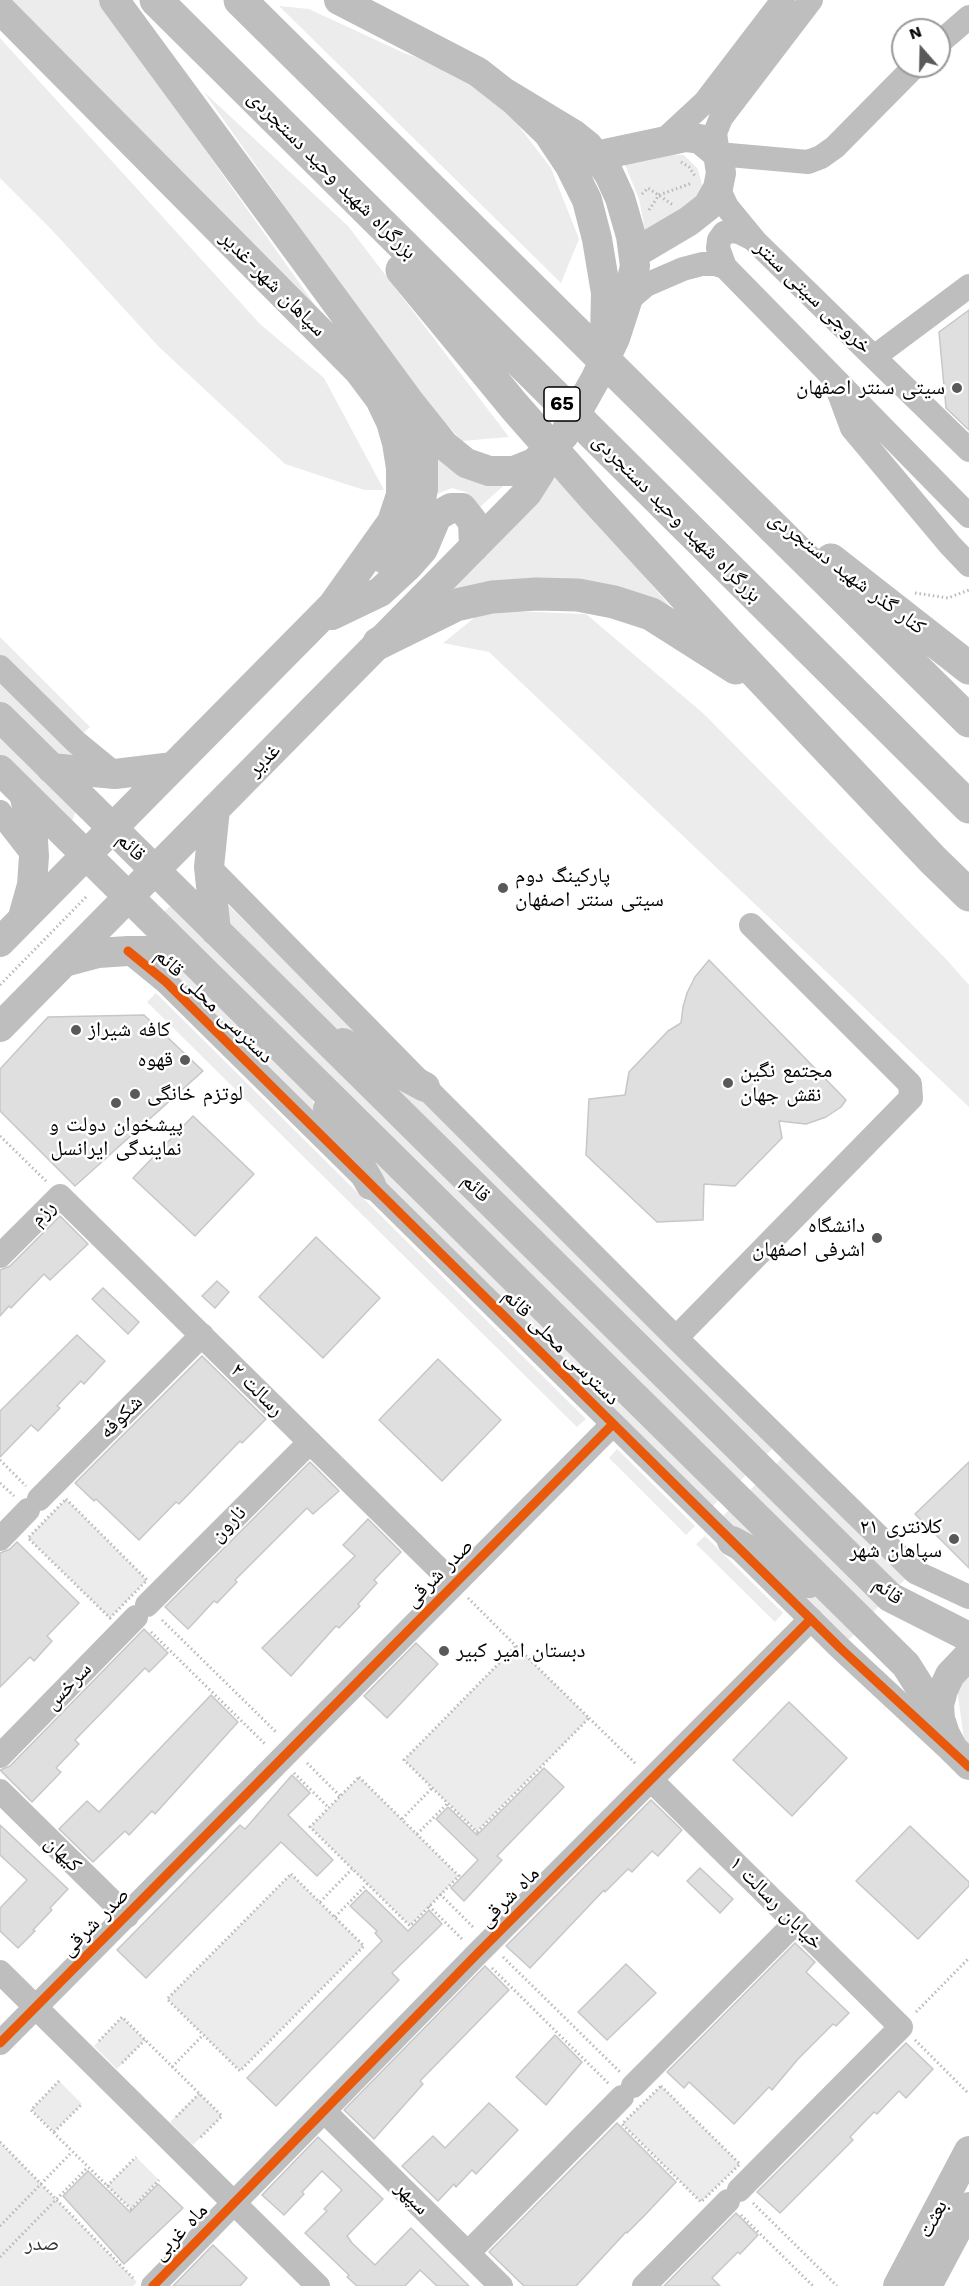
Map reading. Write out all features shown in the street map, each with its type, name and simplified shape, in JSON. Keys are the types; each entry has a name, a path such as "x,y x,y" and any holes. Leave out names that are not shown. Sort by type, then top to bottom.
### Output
{"highway":[{"name":"بزرگراه شهید وحید دستجردی","path":"156,0 969,807"},
{"path":"240,0 969,721"},
{"path":"280,124 514,406 594,497 773,691 969,895"},
{"name":"کنار گذر شهید دستجردی","path":"724,479 969,668"},
{"path":"379,643 456,605 492,597 536,594 578,595 614,602 651,614 773,691"},
{"path":"933,860 969,903"}],"main road":[{"path":"114,0 408,400 444,445 466,463 520,482 534,463 564,435 596,378 615,338 627,301 635,260 620,198 609,174 596,156 573,134 502,91"},
{"path":"339,0 478,72 548,133 570,166 586,200 597,239 606,293 606,330 596,378"},
{"name":"سپاهان شهر-غدیر","path":"0,9 359,371 380,399 391,422 397,444 401,468 401,495 392,522 324,614"},
{"path":"596,156 685,137 700,139 718,154 721,173 708,185 708,206 635,260"},
{"path":"0,942 324,614 368,576 412,530 423,489 423,451 408,400"},
{"name":"غدیر","path":"0,1027 474,547 520,482"},
{"path":"324,614 380,592 423,549 437,516 451,508 462,508 473,522 474,547"},
{"name":"قائم","path":"0,717 890,1597 969,1637"},
{"path":"51,768 115,774 173,767"},
{"name":"قائم","path":"0,770 906,1665 940,1719 954,1749 969,1766"},
{"path":"22,920 32,885 34,856 32,826 24,794"},
{"path":"51,820 65,829 75,826 83,814 84,807 78,794"},
{"path":"215,809 209,867 216,931"},
{"path":"162,930 154,919 154,912 162,902 176,898 189,904"},
{"path":"64,962 98,953 128,951 158,951 189,957"},
{"path":"314,1028 425,1087"},
{"path":"308,1075 371,1185"},
{"path":"732,1541 839,1600"},
{"path":"940,1719 939,1705 946,1683 959,1663 969,1655"},
{"name":"بعثت","path":"898,2286 969,2151"},
{"name":"بعثت","path":"927,2286 969,2207"}],"street":[{"path":"664,140 705,102 783,0"},
{"path":"811,0 721,118 715,133 718,154 808,162 821,158 835,147 903,78"},
{"path":"951,33 969,17"},
{"name":"خروجی سیتی سنتر","path":"708,185 755,241 969,450"},
{"path":"755,241 739,232 724,233 718,240 718,249 725,267 969,516"},
{"path":"627,301 646,285 683,268 702,264 725,267"},
{"path":"874,357 969,286"},
{"path":"832,375 852,428 969,565"},
{"path":"0,667 76,742 115,774"},
{"path":"0,812 34,856"},
{"path":"209,867 676,1338 915,1572 969,1597"},
{"path":"676,1338 912,1098 910,1084 751,925"},
{"name":"دسترسی محلی قائم","path":"128,951 166,982 811,1619 969,1766"},
{"name":"رزم","path":"0,1256 60,1196"},
{"name":"رسالت ۲","path":"60,1196 454,1584"},
{"name":"شکوفه","path":"0,1539 40,1511 202,1335"},
{"name":"صدر شرقی","path":"0,2043 613,1424"},
{"name":"نارون","path":"142,1611 310,1442"},
{"name":"سرخس","path":"0,1756 142,1611"},
{"name":"ماه شرقی","path":"233,2202 811,1619"},
{"name":"خیابان رسالت ۱","path":"651,1780 901,2027"},
{"name":"کیهان","path":"4,1805 127,1916"},
{"path":"468,2253 795,1922"},
{"path":"0,1972 318,2286"},
{"path":"644,2286 901,2027"},
{"name":"سپهر","path":"324,2111 501,2286"},
{"name":"ماه غربی","path":"145,2284 233,2202"}],"path":[{"path":"648,215 659,195 708,185"},
{"path":"638,200 648,188 675,206 688,221"},
{"path":"893,608 914,593 948,598 969,590"},
{"path":"0,984 86,897"},
{"path":"0,1136 60,1196"},
{"path":"329,1808 286,1753 142,1611 122,1604 110,1618 28,1538 40,1511 66,1499 147,1580 134,1592 142,1611 286,1753 340,1796"},
{"path":"454,1584 651,1780"},
{"path":"516,1646 404,1760 432,1788 477,1832 589,1718"},
{"path":"360,1777 459,1876 410,1926 310,1827 340,1796 360,1777"},
{"path":"402,1819 432,1788"},
{"path":"417,1834 448,1803"},
{"path":"320,1902 352,1869"},
{"path":"291,1874 335,1917 364,1946 240,2071 167,1999 291,1874"},
{"path":"335,1917 368,1884"},
{"path":"440,1894 483,1948 628,2091 635,2110 622,2124 701,2202 714,2188 734,2195 837,2286"},
{"path":"429,1906 483,1948 628,2091 647,2099 661,2086 740,2164 726,2176 734,2195 813,2286"},
{"path":"969,1959 901,2027 969,2094"},
{"path":"93,2046 122,2018 199,2093 222,2116 193,2145"},
{"path":"172,2067 203,2035"},
{"path":"117,2069 145,2040"},
{"path":"59,2081 31,2110 107,2186 131,2209 159,2180"},
{"path":"170,2122 199,2093"},
{"path":"54,2132 82,2104"},
{"path":"0,2142 145,2284"},
{"path":"0,2226 73,2152"},
{"path":"107,2186 136,2157"},
{"path":"0,2257 88,2167"}],"green space":[{"path":"8,0 99,0 334,332"},
{"path":"279,6 309,9 404,53 454,71 505,108 551,168 579,239 561,283"},
{"path":"0,38 260,324 324,378 384,490 364,490 285,464 159,347 51,229 0,178"},
{"path":"204,92 348,226 509,437 462,441 412,387"},
{"path":"660,154 684,155 698,169 703,189 695,206 645,230 639,199 623,160"},
{"path":"429,448 445,465 472,478 511,479 480,507 466,492 452,488 432,496"},
{"path":"558,475 680,618 449,590"},
{"path":"484,610 586,614 704,714 946,959 969,985 969,1107 489,652 443,643"},
{"path":"0,637 90,727 81,735 0,655"},
{"path":"0,679 84,763 59,761 0,702"},
{"path":"0,733 76,809 73,819 69,822 0,761"},
{"path":"220,897 368,1043 328,1026 223,923"},
{"path":"169,907 174,907 748,1473 734,1487 162,914"},
{"path":"156,961 182,964 307,1088 324,1128"},
{"path":"156,993 586,1419 577,1427 147,1002"},
{"path":"373,1071 418,1093 775,1446 764,1457"},
{"path":"352,1130 722,1496 711,1508 375,1175"},
{"path":"617,1449 695,1526 686,1535 609,1458"},
{"path":"785,1455 908,1577 896,1588 773,1467"},
{"path":"758,1482 881,1604 867,1618 744,1496"},
{"path":"66,1499 147,1580 110,1618 28,1538"},
{"path":"732,1507 783,1558 720,1519"},
{"path":"705,1536 783,1613 775,1622 696,1544"},
{"path":"790,1586 830,1603 858,1631 846,1642"},
{"path":"516,1646 589,1718 477,1832 404,1760"},
{"path":"969,1670 969,1747 964,1740 957,1688"},
{"path":"359,1777 459,1876 410,1926 310,1827"},
{"path":"291,1874 364,1946 240,2071 167,1999"},
{"path":"122,2017 145,2040 117,2069 94,2046"},
{"path":"59,2081 82,2104 54,2132 31,2110"},
{"path":"661,2086 740,2164 701,2202 622,2124"},
{"path":"199,2093 222,2116 193,2145 170,2122"},
{"name":"صدر","path":"0,2142 137,2282 133,2286 0,2286"},
{"path":"136,2157 159,2180 131,2209 107,2186"}],"building":[{"name":"سیتی سنتر اصفهان","path":"969,310 969,430 946,408 939,332"},
{"name":"مجتمع نگین نقش جهان","path":"709,960 846,1100 841,1107 826,1117 806,1124 779,1121 782,1138 735,1186 704,1184 703,1220 657,1222 586,1155 589,1099 625,1095 629,1072 668,1031 681,1023 687,993 695,977"},
{"path":"144,1015 203,1071 75,1186 0,1111 0,1069 48,1017"},
{"path":"193,1116 254,1174 195,1236 133,1178"},
{"path":"60,1216 88,1244 50,1280 44,1274 11,1308 9,1306 0,1316 0,1270 10,1266"},
{"path":"316,1237 380,1298 323,1358 259,1297"},
{"path":"217,1281 229,1292 215,1308 202,1296"},
{"path":"103,1288 139,1322 128,1334 92,1299"},
{"path":"77,1335 105,1361 84,1384 81,1381 57,1406 60,1408 38,1431 31,1425 0,1457 0,1411"},
{"path":"202,1356 266,1419 242,1443 240,1441 179,1504 176,1502 139,1540 96,1499 94,1501 75,1483"},
{"path":"438,1359 501,1420 442,1481 379,1420"},
{"path":"310,1462 339,1491 313,1514 307,1508 235,1580 237,1582 217,1603 214,1601 188,1629 165,1607"},
{"name":"کلانتری ۲۱ سپاهان شهر","path":"969,1462 969,1568 915,1514"},
{"path":"368,1519 401,1552 374,1580 377,1583 358,1604 360,1606 339,1628 336,1626 291,1676 262,1648 355,1556 343,1545"},
{"path":"17,1542 79,1603 47,1636 52,1641 34,1661 30,1657 0,1687 0,1553 10,1549"},
{"path":"144,1629 168,1653 149,1672 145,1668 75,1740 79,1744 56,1768 61,1772 32,1802 0,1770 10,1766"},
{"path":"416,1643 438,1664 387,1718 364,1696"},
{"path":"211,1695 238,1722 155,1814 152,1811 129,1835 125,1831 93,1862 59,1829 87,1801 99,1812"},
{"path":"789,1702 847,1758 792,1816 733,1760"},
{"path":"544,1768 564,1787 497,1856 502,1860 464,1901 451,1888 478,1860 436,1819 448,1807 477,1835"},
{"path":"292,1775 310,1793 288,1815 333,1860 317,1876 281,1842 146,1978 117,1950 240,1825 245,1829"},
{"path":"651,1800 682,1830 658,1856 652,1851 632,1872 628,1869 605,1892 604,1890 530,1968 506,1946"},
{"path":"0,1825 68,1889 50,1908 52,1910 33,1930 35,1931 18,1948 0,1931 0,1908 27,1880 0,1855"},
{"path":"910,1826 969,1882 969,1886 918,1939 856,1881"},
{"path":"700,1868 733,1899 720,1913 687,1881"},
{"path":"366,1890 408,1931 429,1910 442,1924 392,1973 399,1980 276,2106 247,2078 382,1941 375,1933 377,1931 350,1906"},
{"path":"795,1943 815,1962 806,1972 849,2013 836,2026 833,2024 798,2059 772,2090 769,2087 734,2124 689,2082 684,2088 667,2072"},
{"path":"626,1964 656,1993 607,2040 578,2012"},
{"path":"485,1966 509,1990 420,2081 423,2084 374,2139 344,2110"},
{"path":"555,2035 582,2062 546,2105 516,2077"},
{"path":"906,2043 933,2069 906,2098 899,2091 877,2114 874,2112 850,2137 853,2140 780,2213 757,2192"},
{"path":"489,2103 518,2130 476,2174 472,2170 438,2201 402,2166 433,2136 445,2148"},
{"path":"617,2123 676,2182 576,2286 524,2286 489,2252"},
{"path":"318,2137 383,2199 347,2236 352,2243 375,2265 411,2228 469,2286 437,2286 420,2270 405,2286 357,2286 347,2277 349,2275 305,2233 327,2211 324,2209 342,2190 322,2171 284,2215 262,2195"},
{"path":"88,2171 130,2212 158,2184 183,2208 124,2264 63,2196"},
{"path":"736,2213 758,2235 712,2278 720,2286 664,2286"},
{"path":"213,2245 247,2278 240,2286 173,2286"}],"cycle path":[{"path":"128,951 166,982 840,1648 969,1767"},
{"path":"0,2043 613,1424"},
{"path":"153,2286 477,1954 811,1619"}],"place":[{"name":"سیتی سنتر اصفهان","path":"957,388"},
{"name":"پارکینگ دوم سیتی سنتر اصفهان","path":"503,888"},
{"name":"کافه شیراز","path":"76,1030"},
{"name":"قهوه","path":"185,1060"},
{"name":"مجتمع نگین نقش جهان","path":"728,1083"},
{"name":"لوتزم خانگی","path":"135,1094"},
{"name":"پیشخوان دولت و نمایندگی ایرانسل","path":"116,1103"},
{"name":"دانشگاه اشرفی اصفهان","path":"877,1238"},
{"name":"کلانتری ۲۱ سپاهان شهر","path":"954,1539"},
{"name":"دبستان امیر کبیر","path":"444,1651"}]}
